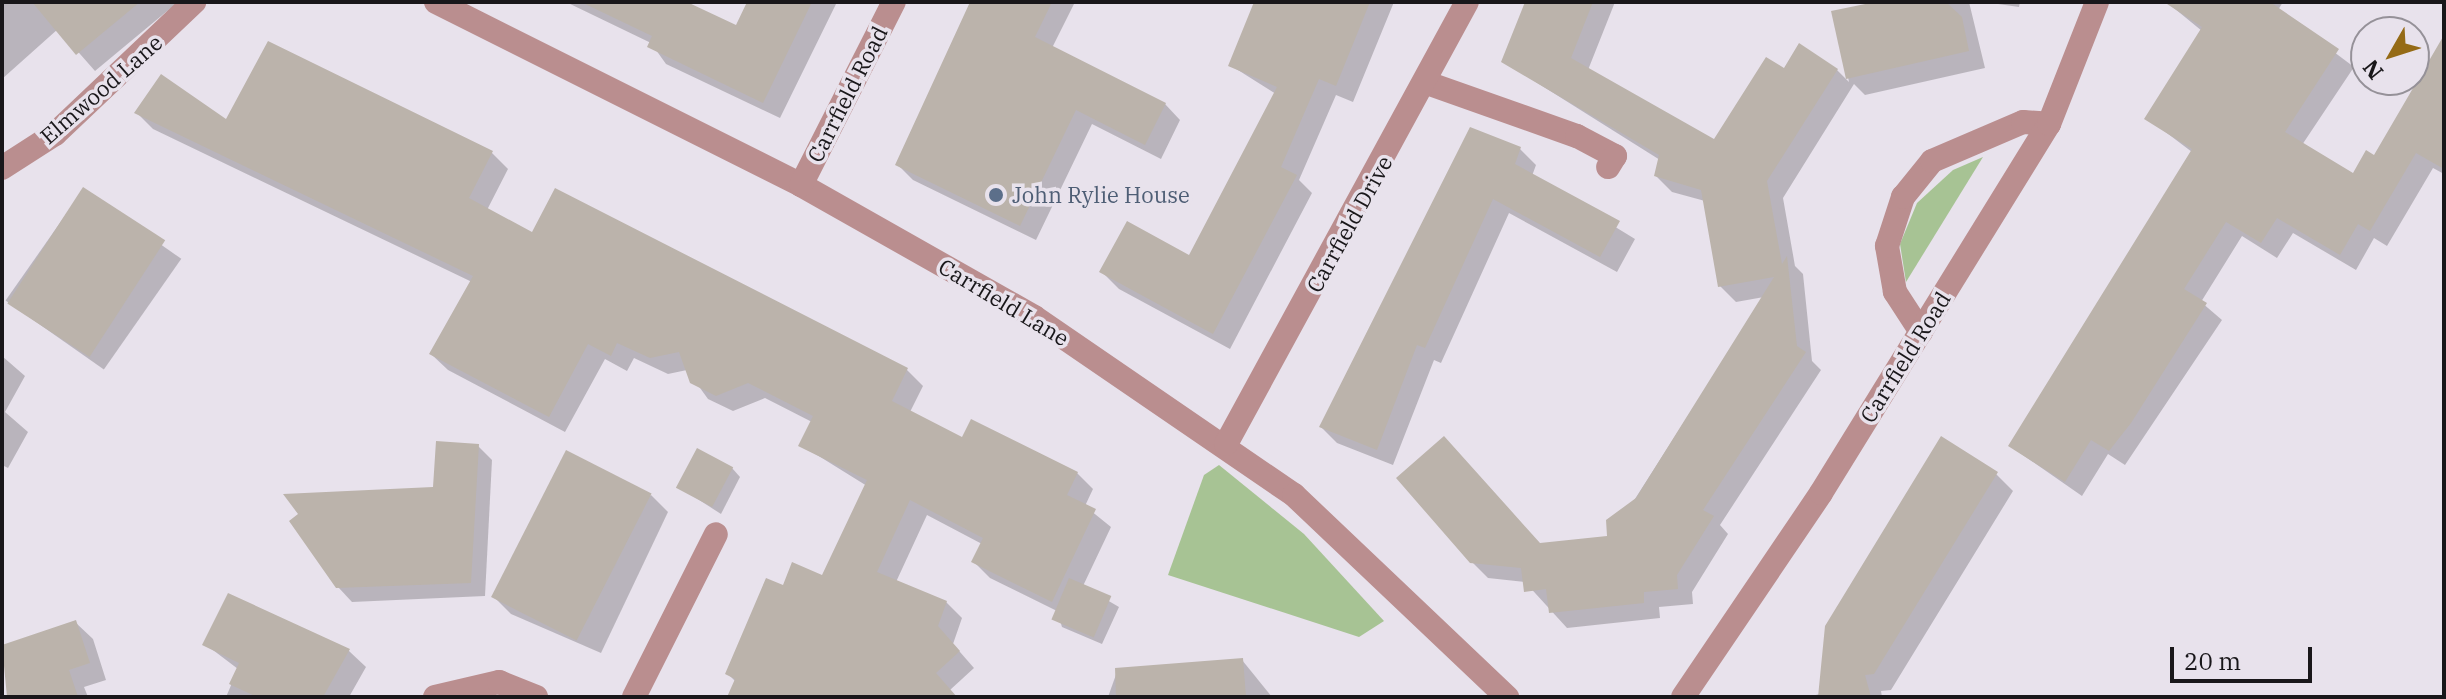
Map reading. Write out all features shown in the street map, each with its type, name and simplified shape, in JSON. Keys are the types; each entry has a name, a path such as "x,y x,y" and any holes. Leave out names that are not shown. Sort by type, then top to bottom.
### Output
{"street":[{"name":"Elmwood Lane","path":"2,168 55,134 194,2"},
{"name":"Carrfield Lane","path":"436,2 801,185 1034,317 1226,444 1294,495 1507,697"},
{"name":"Carrfield Road","path":"801,185 894,2"},
{"name":"Carrfield Drive","path":"1226,444 1427,83 1467,2"},
{"name":"Carrfield Road","path":"1683,697 1921,332 2049,124 2097,2"},
{"path":"1427,83 1577,136 1615,156 1608,167"},
{"path":"1921,332 1895,292 1887,246 1903,197 1932,161 2023,122 2049,124"},
{"path":"634,697 716,534"},
{"path":"435,697 499,682 536,697"}],"green space":[{"path":"1983,157 1906,282 1900,244 1917,203 1953,170"},
{"path":"1219,465 1304,534 1384,621 1359,637 1168,575 1204,475"}],"building":[{"path":"32,2 140,2 76,55"},
{"path":"581,2 687,2 736,25 747,2 812,2 763,103 647,47 652,36"},
{"path":"970,2 1052,2 1035,37 1166,103 1145,145 1076,110 1020,226 895,165"},
{"path":"1254,2 1370,2 1336,86 1319,79 1281,167 1297,175 1213,334 1099,272 1127,221 1189,255 1277,87 1228,66"},
{"path":"1525,2 1593,2 1571,58 1714,139 1766,57 1784,68 1799,43 1838,69 1767,181 1782,264 1787,256 1797,346 1806,352 1703,510 1714,516 1677,575 1678,589 1644,592 1644,603 1549,613 1546,589 1524,592 1521,568 1470,563 1396,478 1444,436 1540,543 1607,536 1606,520 1636,498 1774,277 1718,287 1701,190 1654,176 1659,155 1501,62"},
{"path":"1875,2 1946,2 1962,17 1969,51 1846,79 1831,11"},
{"path":"2164,2 2270,2 2339,49 2285,132 2353,173 2366,150 2374,155 2408,96 2430,96 2430,59 2444,35 2444,169 2416,153 2370,231 2358,224 2340,255 2277,218 2261,243 2226,222 2184,289 2207,303 2131,423 2109,451 2091,440 2065,482 2008,446 2192,149 2144,119 2202,27"},
{"path":"268,41 493,151 469,198 532,232 555,188 908,368 892,401 962,437 971,419 1078,472 1067,495 1096,509 1052,602 971,562 983,538 910,500 877,572 947,601 938,626 960,651 936,673 957,697 727,697 735,679 725,674 766,578 783,585 792,562 822,575 867,480 798,446 813,416 748,383 716,396 690,383 679,352 650,358 617,343 611,356 588,344 549,417 429,354 473,276 134,113 161,74 226,119"},
{"path":"1470,127 1521,147 1515,164 1620,221 1600,257 1493,199 1425,348 1417,345 1377,450 1319,427"},
{"path":"83,187 165,240 89,357 7,304"},
{"path":"1941,436 1998,472 1874,674 1865,675 1871,697 1818,697 1825,626"},
{"path":"436,441 479,444 471,583 336,588 289,521 298,514 283,494 433,487"},
{"path":"697,448 733,467 712,507 676,488"},
{"path":"566,450 652,494 577,641 491,597"},
{"path":"1069,578 1111,596 1094,637 1051,619"},
{"path":"228,593 350,649 323,697 257,697 229,684 239,663 202,645"},
{"path":"76,620 90,663 69,670 78,697 7,697 2,645"},
{"path":"1243,658 1246,697 1116,697 1115,668"}],"place":[{"name":"John Rylie House","path":"996,195"}]}
